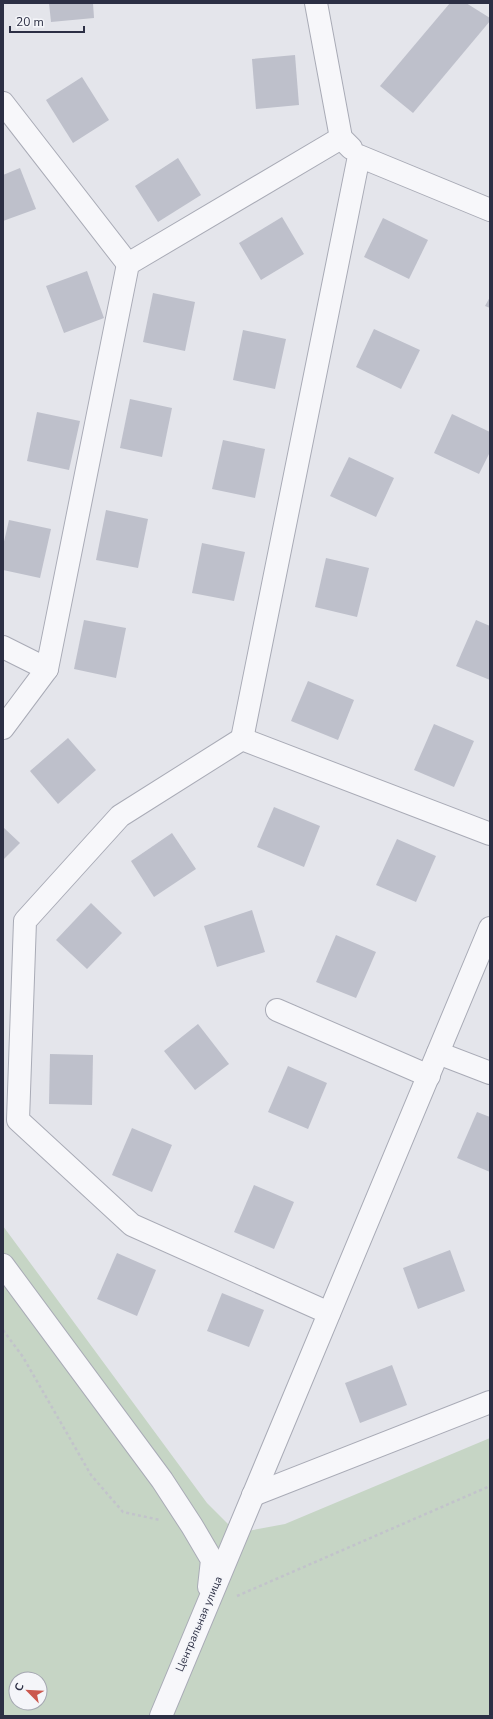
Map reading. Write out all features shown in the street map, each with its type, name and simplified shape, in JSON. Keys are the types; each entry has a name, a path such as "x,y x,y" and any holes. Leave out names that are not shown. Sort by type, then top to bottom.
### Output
{"street":[{"path":"316,3 341,138 359,156 490,210"},
{"path":"3,103 128,264"},
{"path":"3,728 47,669 128,264 341,138"},
{"path":"329,1313 132,1224 18,1120 25,921 120,816 242,739 359,156"},
{"path":"3,647 47,669"},
{"path":"242,739 490,834"},
{"name":"Центральная улица","path":"161,1716 490,928"},
{"path":"277,1010 429,1076"},
{"path":"438,1053 490,1073"},
{"path":"3,1265 162,1480 192,1526 212,1560 206,1610"},
{"path":"253,1495 490,1402"}],"path":[{"path":"3,1330 23,1357 91,1475 122,1512 192,1526"},
{"path":"206,1610 490,1486"}],"green space":[{"path":"3,1226 207,1503 237,1533 285,1524 490,1438 490,1716 3,1716"}],"building":[{"path":"49,3 93,3 94,18 51,22"},
{"path":"450,3 466,3 490,18 490,21 413,113 380,86"},
{"path":"295,55 299,105 256,109 252,59"},
{"path":"82,77 109,120 73,143 46,100"},
{"path":"178,158 201,195 158,222 135,186"},
{"path":"20,168 36,209 3,221 3,175"},
{"path":"282,217 304,254 261,280 239,243"},
{"path":"383,218 428,240 409,279 364,257"},
{"path":"87,271 104,318 64,333 46,286"},
{"path":"153,293 195,302 185,351 143,342"},
{"path":"490,297 490,308 485,306"},
{"path":"374,329 420,350 401,389 356,367"},
{"path":"243,330 286,339 275,389 233,380"},
{"path":"130,399 172,408 162,457 120,448"},
{"path":"37,412 80,421 69,470 27,461"},
{"path":"452,414 490,432 490,452 479,474 434,453"},
{"path":"223,440 265,449 255,498 212,489"},
{"path":"349,457 394,478 376,517 330,496"},
{"path":"106,510 148,519 138,568 96,560"},
{"path":"9,520 51,529 40,578 3,570 3,546"},
{"path":"202,543 245,552 234,601 192,593"},
{"path":"326,558 369,568 357,617 315,607"},
{"path":"84,620 126,628 116,678 74,669"},
{"path":"476,620 490,626 490,680 456,666"},
{"path":"308,681 354,700 338,740 291,721"},
{"path":"434,724 474,741 454,787 414,770"},
{"path":"68,738 96,770 58,804 30,771"},
{"path":"274,807 320,826 304,867 257,847"},
{"path":"3,827 20,843 3,860"},
{"path":"172,833 196,869 154,897 131,861"},
{"path":"397,839 436,856 416,902 376,885"},
{"path":"91,903 122,933 87,969 56,940"},
{"path":"252,910 265,952 217,967 204,926"},
{"path":"336,935 376,952 356,998 316,982"},
{"path":"198,1024 229,1064 195,1090 164,1051"},
{"path":"50,1054 93,1055 92,1105 49,1104"},
{"path":"288,1066 327,1083 308,1129 268,1112"},
{"path":"477,1112 490,1117 490,1172 457,1158"},
{"path":"132,1128 172,1145 152,1192 112,1175"},
{"path":"254,1185 294,1202 274,1249 234,1232"},
{"path":"450,1250 465,1291 418,1309 403,1268"},
{"path":"117,1253 156,1270 137,1316 97,1299"},
{"path":"222,1293 264,1310 249,1347 207,1331"},
{"path":"392,1365 407,1405 360,1423 345,1383"}]}
